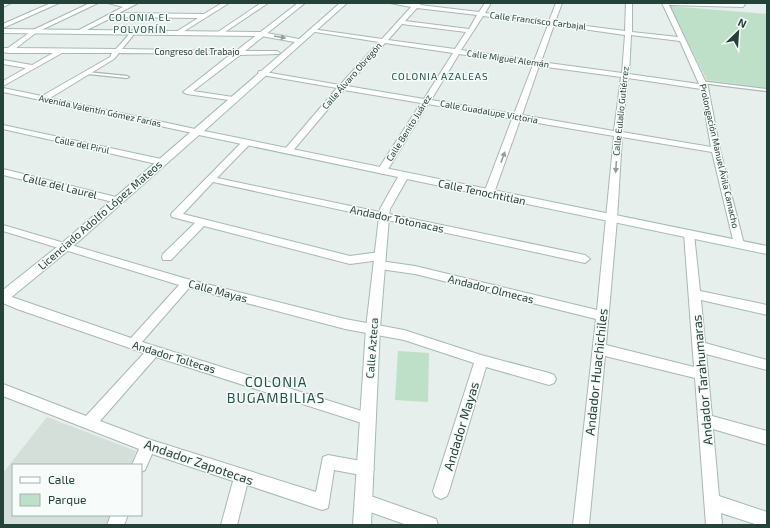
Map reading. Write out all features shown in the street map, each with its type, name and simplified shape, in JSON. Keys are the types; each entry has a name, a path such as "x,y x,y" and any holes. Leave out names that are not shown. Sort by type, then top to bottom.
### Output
{"street":[{"path":"3,5 8,3"},
{"path":"3,26 56,3"},
{"path":"3,56 7,50 35,31 95,3"},
{"path":"111,3 132,4"},
{"path":"178,33 226,3"},
{"path":"220,33 264,3"},
{"path":"233,99 187,92 302,3"},
{"name":"Licenciado Adolfo López Mateos","path":"3,297 66,246 117,200 197,132 262,73 344,3"},
{"name":"Calle Francisco Carbajal","path":"392,3 417,4 683,40"},
{"name":"Calle Benito Juárez","path":"382,171 488,3"},
{"path":"489,193 559,3"},
{"name":"Calle Eulalio Gutiérrez","path":"612,218 618,134 628,52 627,33 629,3"},
{"path":"667,3 743,5"},
{"name":"Prolongación Manuel Ávila Camacho","path":"667,3 703,85 716,150 739,244"},
{"path":"78,32 132,4"},
{"name":"Calle Álvaro Obregón","path":"288,152 341,88 417,4"},
{"path":"109,15 205,16"},
{"path":"400,22 470,31"},
{"path":"3,31 262,34 301,41"},
{"name":"Calle Miguel Alemán","path":"312,31 624,76 703,85"},
{"path":"44,98 108,61 132,33"},
{"name":"Congreso del Trabajo","path":"7,50 277,53"},
{"path":"3,84 60,51"},
{"path":"3,62 34,67"},
{"name":"Calle Guadalupe Victoria","path":"262,73 516,118 716,150"},
{"name":"Avenida Valentín Gómez Farías","path":"3,90 197,132"},
{"name":"Calle del Pirul","path":"3,127 161,162"},
{"name":"Calle Tenochtitlan","path":"197,132 767,250"},
{"path":"210,179 246,143"},
{"name":"Calle del Laurel","path":"3,172 117,200"},
{"name":"Calle Azteca","path":"362,525 365,502 373,328 384,216 385,209 404,176"},
{"name":"Andador Olmecas","path":"210,179 176,214 350,260 380,260 602,316"},
{"name":"Andador Totonacas","path":"210,179 585,259"},
{"name":"Andador Huachichiles","path":"581,525 612,218"},
{"path":"167,257 202,221"},
{"name":"Calle Mayas","path":"3,228 187,283 345,324 373,328"},
{"name":"Andador Tarahumaras","path":"689,234 714,525"},
{"path":"133,344 187,283"},
{"path":"694,294 767,310"},
{"name":"Andador Toltecas","path":"3,297 20,306 133,344 368,419"},
{"path":"373,328 404,335 481,360 549,379"},
{"path":"699,347 767,365"},
{"path":"599,349 701,374"},
{"path":"89,423 154,350"},
{"name":"Andador Mayas","path":"441,491 481,360"},
{"name":"Andador Zapotecas","path":"3,390 148,446 322,502 328,462 366,469"},
{"path":"706,421 767,438"},
{"path":"140,464 148,446"},
{"path":"229,525 242,477"},
{"path":"365,502 430,525"},
{"path":"713,502 767,520"},
{"path":"115,525 120,516"}],"lane":[{"path":"88,73 128,76"},
{"path":"703,85 767,90"}],"shaded area":[{"path":"47,417 136,451 131,464 12,464 12,516 111,516 107,525 3,525 3,473"}],"green space":[{"path":"669,6 767,14 767,88 707,80"},
{"path":"398,351 429,353 428,402 395,400"}],"district":[{"name":"COLONIA EL POLVORÍN","path":"140,22"},
{"name":"COLONIA AZALEAS","path":"440,76"},
{"name":"COLONIA BUGAMBILIAS","path":"276,390"}]}
